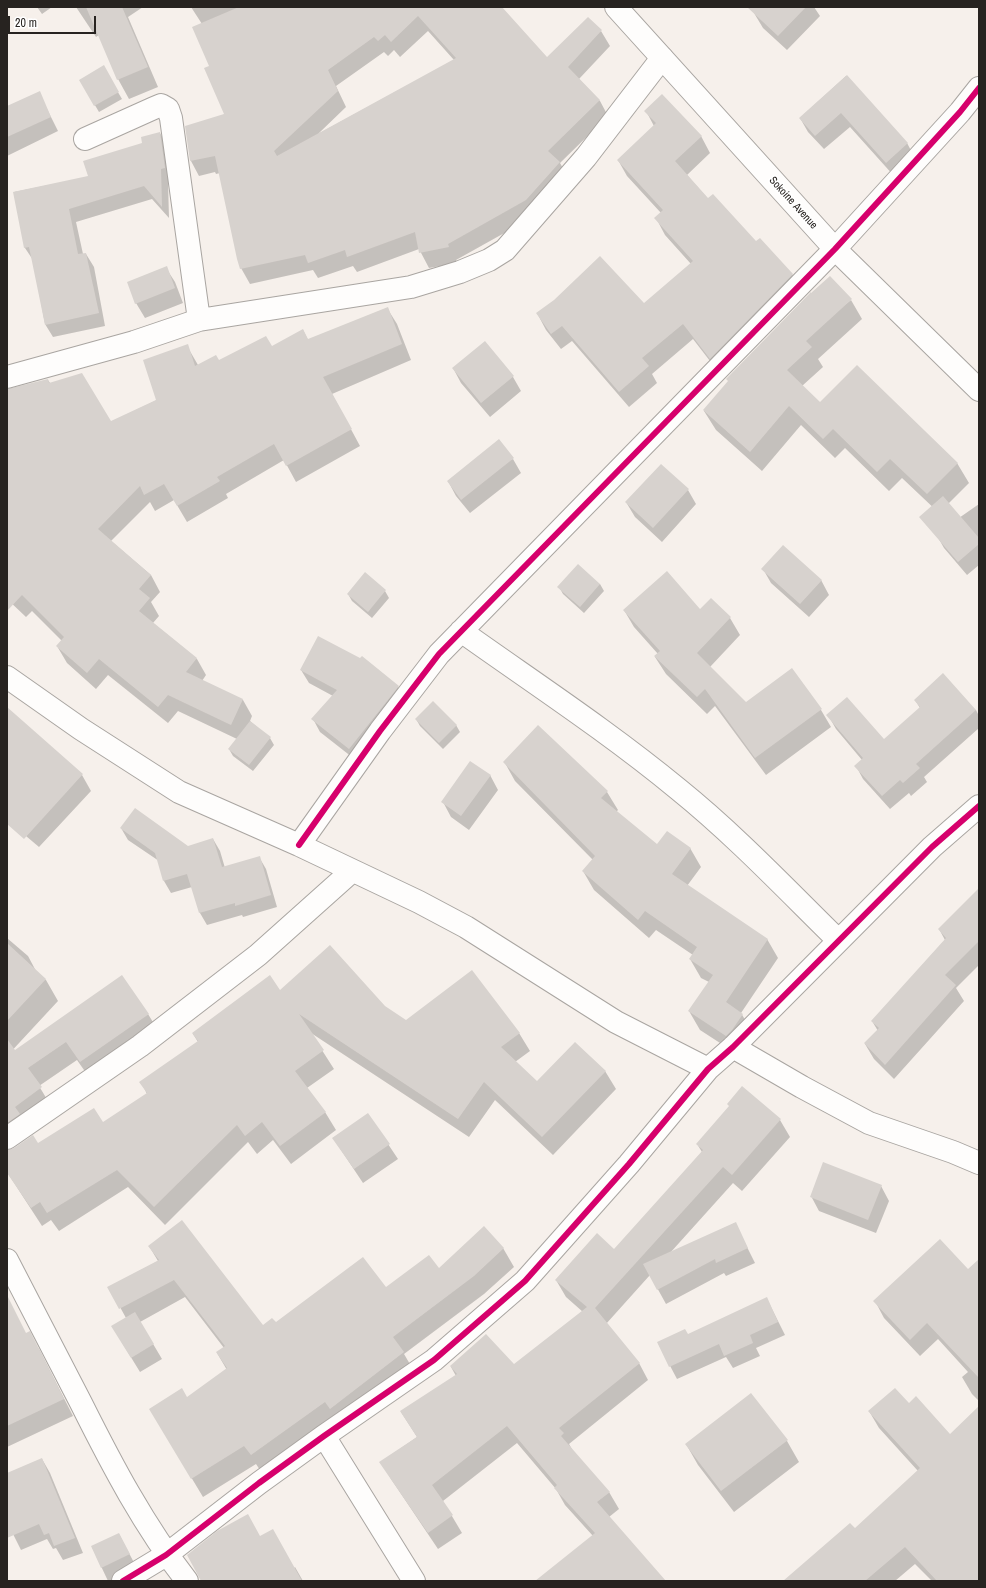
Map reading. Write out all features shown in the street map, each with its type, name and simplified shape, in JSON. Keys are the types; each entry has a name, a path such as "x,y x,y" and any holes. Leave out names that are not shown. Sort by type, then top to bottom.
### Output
{"street":[{"name":"Sokoine Avenue","path":"616,7 835,249 979,390"},
{"path":"7,377 134,342 199,320 411,287 460,272 489,260 506,250 586,157 662,58"},
{"path":"299,845 385,725 439,654 835,249 960,112 979,88"},
{"path":"85,139 161,105 168,109 171,118 199,320"},
{"path":"460,631 585,719 678,789 748,850 838,940"},
{"path":"7,677 81,728 179,792 299,845 419,902 466,927 616,1022 708,1069"},
{"path":"123,1581 166,1555 241,1496 324,1436 434,1360 526,1281 629,1164 708,1069 733,1046 932,847 979,806"},
{"path":"7,1138 140,1046 246,965 352,871"},
{"path":"733,1046 802,1087 869,1123 953,1152 979,1163"},
{"path":"7,1260 107,1454 166,1555 187,1581"},
{"path":"324,1436 414,1581"}],"building":[{"path":"86,7 122,7 148,67 117,80"},
{"path":"239,7 502,7 547,57 588,17 602,30 568,67 600,100 548,151 560,162 526,200 448,244 449,247 419,253 415,232 347,257 345,250 308,263 305,255 240,269 215,156 190,161 185,126 224,114 204,68 209,66 192,27","holes":["418,16 456,58 277,156 274,151 338,91 328,70 374,37 378,41 385,35 391,42"]},
{"path":"747,7 806,7 778,36"},
{"path":"104,65 119,92 94,106 79,80"},
{"path":"847,75 908,143 886,163 841,113 815,136 799,118"},
{"path":"40,91 51,117 7,137 7,106"},
{"path":"662,94 702,136 675,161 708,198 713,194 756,241 760,238 793,274 710,359 683,324 642,358 649,366 619,392 562,326 551,334 536,313 554,300 600,256 644,303 693,261 654,218 663,210 617,160 656,123 644,111"},
{"path":"160,132 165,168 161,169 162,207 144,186 69,209 78,254 86,253 99,313 45,325 29,247 24,248 13,192 88,176 83,161 142,143 141,137"},
{"path":"167,266 175,288 135,304 127,282"},
{"path":"830,276 852,299 806,341 812,347 787,370 820,402 857,365 958,463 927,494 890,459 877,472 833,429 823,439 789,406 750,452 703,410 728,381 726,379 811,292"},
{"path":"388,307 402,344 323,377 352,429 286,466 274,444 217,477 220,481 177,506 164,484 144,495 140,486 98,529 151,575 139,589 150,598 139,611 197,658 186,672 243,699 231,725 168,695 158,707 99,659 87,673 56,646 64,637 22,595 7,611 7,389 48,379 49,383 82,373 111,421 156,400 143,360 188,344 195,366 216,355 219,360 266,336 272,346 303,329 308,339"},
{"path":"485,341 514,376 481,403 452,368"},
{"path":"499,439 514,458 461,500 447,481"},
{"path":"661,464 689,489 653,528 625,502"},
{"path":"943,496 979,538 979,544 958,562 919,517"},
{"path":"783,545 822,580 800,604 761,569"},
{"path":"578,564 600,584 580,607 557,587"},
{"path":"667,571 700,609 711,598 731,617 697,653 746,702 792,668 822,709 755,758 705,689 697,697 654,656 660,651 623,610"},
{"path":"365,572 386,590 368,612 347,594"},
{"path":"318,636 360,658 362,656 399,686 349,749 311,719 337,690 300,670"},
{"path":"943,673 976,710 916,764 920,768 903,783 900,780 882,796 854,766 863,758 826,715 847,697 884,739 920,707 914,700"},
{"path":"433,701 457,725 439,743 415,719"},
{"path":"7,707 83,774 24,839 7,824"},
{"path":"250,721 271,737 249,765 228,749"},
{"path":"538,725 608,791 601,798 657,844 667,831 691,848 672,874 768,939 726,1002 743,1014 726,1036 688,1011 713,975 689,959 697,947 645,911 638,920 582,871 595,856 503,762"},
{"path":"470,761 491,775 461,816 441,802"},
{"path":"135,808 188,846 213,838 222,867 260,856 271,895 235,906 235,903 199,913 187,874 163,881 155,853 120,828"},
{"path":"979,888 979,941 945,975 956,985 885,1065 864,1043 879,1028 871,1021 946,938 938,929"},
{"path":"7,943 46,979 7,1021"},
{"path":"330,945 385,1006 406,1020 472,970 520,1033 501,1047 537,1081 575,1042 606,1071 542,1137 484,1082 458,1119 299,1014 324,1050 295,1071 326,1112 280,1146 262,1122 245,1136 237,1125 154,1207 117,1170 47,1213 40,1202 31,1208 7,1173 7,1150 14,1148 33,1135 38,1143 94,1108 103,1122 147,1093 139,1082 198,1041 192,1033 270,975 280,990"},
{"path":"122,975 149,1014 80,1062 66,1042 28,1068 42,1087 15,1107 20,1114 7,1123 7,1039 15,1050"},
{"path":"742,1086 781,1119 732,1175 723,1167 595,1308 640,1363 559,1428 564,1433 561,1436 610,1492 597,1502 666,1581 535,1581 595,1533 554,1488 557,1485 507,1426 432,1485 453,1515 428,1533 379,1462 417,1437 400,1411 457,1374 450,1366 486,1334 514,1364 587,1307 555,1280 597,1233 614,1249 703,1150 696,1144 729,1106 727,1104"},
{"path":"368,1113 390,1144 354,1169 332,1138"},
{"path":"823,1162 882,1185 868,1220 810,1197"},
{"path":"182,1220 263,1325 272,1318 276,1322 363,1257 386,1287 429,1255 439,1268 484,1226 504,1248 474,1276 393,1337 404,1352 330,1409 325,1402 251,1455 244,1446 191,1479 149,1409 182,1388 187,1397 227,1368 216,1352 225,1346 174,1280 119,1309 107,1287 159,1260 148,1246"},
{"path":"736,1222 748,1248 716,1263 715,1259 657,1290 643,1264"},
{"path":"940,1239 968,1269 979,1259 979,1378 927,1323 910,1340 873,1301"},
{"path":"7,1295 26,1333 30,1331 64,1399 7,1426"},
{"path":"767,1297 778,1322 750,1335 753,1343 724,1356 719,1344 669,1367 657,1342 685,1329 688,1334"},
{"path":"135,1312 154,1344 131,1358 111,1326"},
{"path":"895,1388 909,1403 916,1396 950,1434 979,1406 979,1581 937,1581 905,1547 865,1581 783,1581 850,1523 855,1528 920,1468 868,1411"},
{"path":"751,1393 788,1440 721,1491 685,1444"},
{"path":"42,1458 75,1538 54,1546 49,1533 44,1535 39,1524 7,1538 7,1473"},
{"path":"248,1514 260,1536 273,1529 302,1581 201,1581 187,1555 217,1531"},
{"path":"119,1533 130,1554 101,1568 91,1546"}],"cycle path":[{"path":"299,845 380,731 439,654 835,249 960,112 979,88"},
{"path":"123,1581 166,1555 259,1483 434,1360 525,1281 629,1164 708,1069 733,1047 932,847 979,806"}]}
